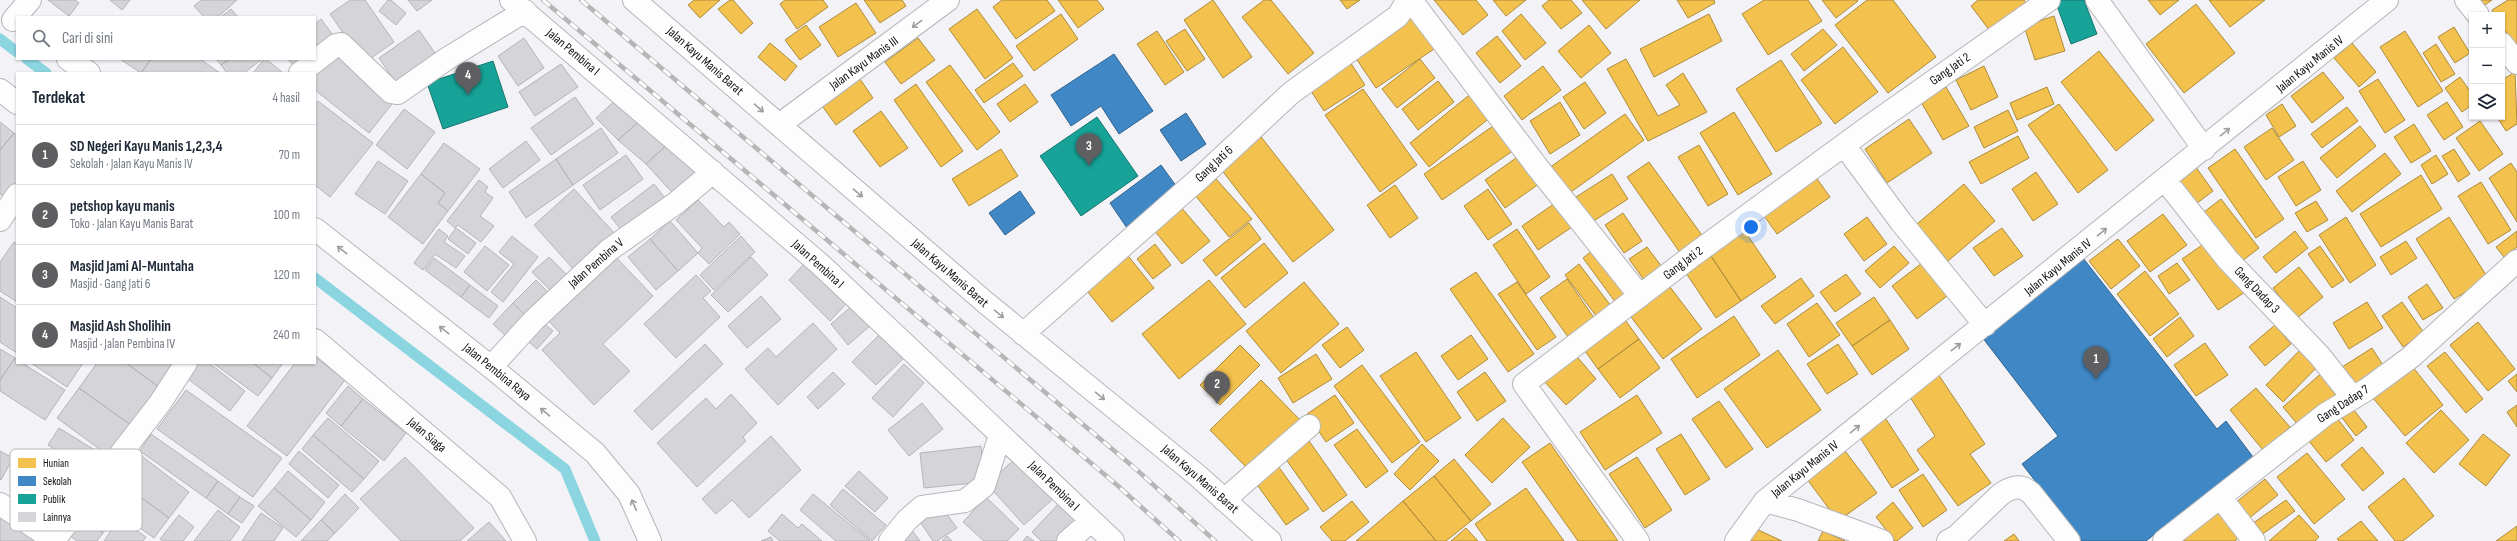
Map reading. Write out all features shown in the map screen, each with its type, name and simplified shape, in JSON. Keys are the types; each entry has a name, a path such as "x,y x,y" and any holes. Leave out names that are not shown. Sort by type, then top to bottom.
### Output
{"street":[{"path":"10,18 30,0"},
{"name":"Jalan Kayu Manis Barat","path":"634,0 1023,334 1198,476 1270,541"},
{"name":"Jalan Kayu Manis III","path":"779,125 948,0"},
{"name":"Gang Jati 6","path":"1023,334 1201,177 1291,92 1398,16 1408,0"},
{"path":"1411,0 1538,168 1640,296"},
{"path":"2097,0 2204,149"},
{"name":"Jalan Kayu Manis IV","path":"1736,541 1765,501 2204,149 2387,0"},
{"path":"2466,0 2476,12"},
{"name":"Gang Jati 2","path":"1638,541 1524,384 1844,145 2039,3"},
{"path":"301,72 336,45 341,44 391,92 398,94 518,6"},
{"name":"Jalan Pembina I","path":"518,6 821,265 1113,541"},
{"path":"2505,48 2517,63"},
{"path":"70,60 88,72"},
{"path":"0,90 16,102"},
{"path":"1844,145 1901,222 1986,324"},
{"name":"Jalan Pembina V","path":"491,367 534,320 609,250 676,203 713,172"},
{"name":"Gang Dadap 3","path":"2165,180 2228,260 2319,355 2353,398"},
{"path":"0,220 16,196"},
{"name":"Jalan Pembina Raya","path":"316,230 491,367 595,453 629,494 650,541"},
{"name":"Gang Dadap 7","path":"2164,541 2221,498 2326,414 2353,398 2410,357 2517,261"},
{"name":"Jalan Siaga","path":"316,341 500,497 525,541"},
{"path":"125,449 160,403 185,364"},
{"path":"1224,500 1308,426"},
{"path":"890,541 907,520 922,507 965,500 984,486 1000,435"},
{"path":"1948,541 1957,536 2001,494 2009,488 2018,487 2026,489 2031,493 2069,541"},
{"path":"2221,498 2254,541"},
{"path":"1765,501 1798,510 1882,541"},
{"path":"0,504 10,511"},
{"path":"1068,541 1091,521"},
{"path":"41,531 55,540 62,531"}],"building: Hunian":[{"path":"694,0 720,0 700,18 688,5"},
{"path":"730,0 733,0 753,23 741,34 718,9"},
{"path":"785,0 823,0 828,7 797,29 780,4"},
{"path":"864,0 902,0 906,6 880,23"},
{"path":"1002,0 1047,0 1055,11 1016,39 993,7"},
{"path":"1058,0 1097,0 1104,9 1078,28"},
{"path":"1213,0 1252,57 1223,78 1184,20"},
{"path":"1264,0 1271,0 1314,53 1288,74 1242,17"},
{"path":"1340,0 1360,0 1347,9"},
{"path":"1434,0 1476,0 1488,15 1463,35"},
{"path":"1493,0 1526,0 1506,16"},
{"path":"1549,0 1571,0 1582,13 1561,29 1542,6"},
{"path":"1582,0 1640,0 1606,29"},
{"path":"1677,0 1714,0 1715,3 1688,18"},
{"path":"1764,0 1808,0 1822,21 1768,55 1742,14"},
{"path":"1822,0 1857,0 1858,1 1836,18"},
{"path":"1867,0 1893,0 1936,57 1888,93 1835,25"},
{"path":"1978,0 2024,0 2026,3 1990,31 1971,6"},
{"path":"2148,0 2179,0 2160,15"},
{"path":"2209,0 2265,0 2230,27"},
{"path":"2477,0 2492,0 2482,7"},
{"path":"2508,0 2517,0 2517,50 2505,31 2505,12 2493,12 2492,10"},
{"path":"856,3 876,33 838,57 819,27"},
{"path":"2196,4 2235,53 2184,93 2146,44"},
{"path":"977,9 1013,58 985,79 949,29"},
{"path":"1061,14 1078,39 1034,71 1016,46"},
{"path":"1521,14 1546,43 1525,60 1502,31"},
{"path":"1709,14 1722,41 1654,77 1640,49"},
{"path":"2054,16 2065,51 2035,60 2024,26"},
{"path":"1413,17 1434,49 1376,88 1355,57"},
{"path":"806,25 821,45 800,60 785,40"},
{"path":"1589,25 1611,53 1581,78 1558,51"},
{"path":"2454,27 2469,54 2455,63 2438,37"},
{"path":"1185,29 1205,59 1187,71 1166,41"},
{"path":"1823,29 1837,45 1804,71 1791,54"},
{"path":"1157,31 1184,72 1165,85 1137,44"},
{"path":"2405,31 2443,91 2418,107 2380,47"},
{"path":"1497,36 1521,66 1500,83 1476,53"},
{"path":"918,38 935,60 901,84 885,62"},
{"path":"770,43 797,66 785,81 758,57"},
{"path":"2352,43 2376,72 2359,87 2334,58"},
{"path":"2436,44 2455,74 2441,82 2423,53"},
{"path":"1843,47 1878,92 1835,124 1801,80"},
{"path":"2099,51 2154,120 2116,151 2061,82"},
{"path":"1420,59 1435,78 1397,108 1382,89"},
{"path":"1626,59 1658,116 1680,105 1666,85 1683,73 1707,112 1648,141 1607,69"},
{"path":"1781,60 1822,123 1776,152 1736,89"},
{"path":"1350,62 1365,85 1324,111 1309,88"},
{"path":"1013,63 1023,76 984,103 975,90"},
{"path":"950,65 1000,132 977,150 926,82"},
{"path":"1543,66 1561,90 1522,120 1504,96"},
{"path":"1984,66 1998,97 1971,110 1956,80"},
{"path":"2323,72 2344,98 2312,123 2291,96"},
{"path":"2515,72 2517,124 2506,131 2499,120 2505,120 2505,78"},
{"path":"858,76 873,98 836,125 820,103"},
{"path":"2460,77 2469,90 2469,107 2462,112 2445,88"},
{"path":"2378,79 2405,120 2385,133 2359,91"},
{"path":"1438,81 1454,102 1418,130 1402,109"},
{"path":"1585,82 1606,113 1584,129 1563,97"},
{"path":"916,84 963,151 941,167 894,100"},
{"path":"1025,84 1038,102 1010,122 997,104"},
{"path":"1946,87 1969,126 1943,140 1921,102"},
{"path":"2047,87 2054,104 2017,120 2010,103"},
{"path":"1363,89 1417,165 1380,192 1325,115"},
{"path":"1473,92 1492,116 1429,167 1410,143"},
{"path":"1560,102 1580,135 1550,154 1530,121"},
{"path":"2447,102 2463,127 2444,140 2427,115"},
{"path":"2059,104 2108,170 2078,193 2028,125"},
{"path":"2282,104 2296,126 2279,137 2266,115"},
{"path":"2347,107 2358,121 2322,148 2311,134"},
{"path":"2008,110 2018,131 1984,148 1974,127"},
{"path":"881,111 908,148 880,167 853,131"},
{"path":"1734,112 1772,174 1738,195 1700,133"},
{"path":"1625,114 1644,140 1568,194 1549,168"},
{"path":"1909,119 1932,153 1887,183 1865,149"},
{"path":"2480,121 2503,154 2479,171 2456,138"},
{"path":"1496,124 1514,150 1442,200 1424,174"},
{"path":"2414,124 2431,151 2411,163 2394,137"},
{"path":"2360,126 2376,146 2337,178 2320,158"},
{"path":"2272,128 2294,160 2266,180 2244,147"},
{"path":"1258,133 1334,230 1293,262 1217,164"},
{"path":"2018,136 2029,158 1981,184 1969,162"},
{"path":"1699,145 1728,194 1708,206 1678,157"},
{"path":"1001,149 1018,176 969,206 952,179"},
{"path":"2235,149 2284,219 2256,238 2208,168"},
{"path":"2454,149 2470,174 2458,182 2442,156"},
{"path":"1523,153 1543,181 1505,208 1485,180"},
{"path":"2385,153 2401,174 2352,212 2336,191"},
{"path":"2436,155 2448,174 2432,184 2421,165"},
{"path":"2303,161 2321,190 2296,206 2278,177"},
{"path":"1649,162 1704,238 1681,254 1627,177"},
{"path":"2511,163 2517,172 2517,222 2489,178"},
{"path":"2195,166 2213,191 2196,204 2178,179"},
{"path":"2036,172 2058,204 2033,221 2012,189"},
{"path":"1612,174 1628,199 1592,222 1576,197"},
{"path":"2421,175 2442,209 2381,247 2360,214"},
{"path":"1815,176 1830,197 1777,234 1762,213"},
{"path":"1216,179 1252,219 1229,237 1195,195"},
{"path":"2481,182 2511,230 2488,244 2458,196"},
{"path":"1964,184 1995,221 1948,261 1917,224"},
{"path":"1395,185 1418,218 1390,238 1367,205"},
{"path":"1488,189 1512,224 1488,240 1464,206"},
{"path":"1561,199 1578,223 1538,250 1522,226"},
{"path":"2221,199 2259,248 2237,265 2200,215"},
{"path":"2316,201 2328,220 2307,232 2295,213"},
{"path":"1180,206 1210,241 1182,264 1153,229"},
{"path":"1623,213 1642,241 1624,253 1605,225"},
{"path":"2163,214 2187,245 2150,272 2127,241"},
{"path":"1867,217 1887,244 1864,261 1844,234"},
{"path":"2346,217 2376,265 2350,283 2319,235"},
{"path":"2449,217 2488,278 2454,299 2416,239"},
{"path":"1249,223 1261,239 1216,276 1203,260"},
{"path":"2002,228 2023,256 1994,276 1973,248"},
{"path":"1517,229 1550,277 1526,294 1493,245"},
{"path":"1744,230 1776,277 1741,301 1709,253"},
{"path":"2295,231 2308,248 2276,273 2263,257"},
{"path":"2517,231 2517,247 2504,257 2496,247"},
{"path":"2118,239 2140,266 2111,289 2089,261"},
{"path":"2208,241 2245,292 2218,310 2182,259"},
{"path":"2406,241 2417,258 2391,275 2380,257"},
{"path":"1264,243 1288,273 1245,308 1221,278"},
{"path":"1155,244 1171,265 1153,279 1137,259"},
{"path":"1894,246 1909,263 1880,288 1865,271"},
{"path":"2320,246 2344,280 2332,288 2308,254"},
{"path":"1597,247 1630,292 1616,303 1583,258"},
{"path":"1647,247 1662,267 1644,280 1629,259"},
{"path":"1125,252 1154,288 1112,322 1083,286"},
{"path":"1709,253 1741,301 1716,318 1684,270"},
{"path":"1922,263 1947,296 1917,319 1892,286"},
{"path":"2177,263 2190,280 2169,294 2158,276"},
{"path":"1579,264 1611,306 1597,317 1565,275"},
{"path":"2299,267 2323,297 2297,318 2273,288"},
{"path":"2145,271 2179,314 2150,336 2117,294"},
{"path":"1476,272 1534,354 1508,372 1450,289"},
{"path":"1846,274 1861,294 1835,312 1820,292"},
{"path":"1801,278 1814,296 1775,324 1761,306"},
{"path":"1567,279 1597,322 1571,341 1540,298"},
{"path":"1209,280 1246,324 1179,379 1142,334"},
{"path":"1304,282 1339,324 1281,373 1246,331"},
{"path":"1517,282 1556,337 1537,350 1498,294"},
{"path":"1667,283 1702,329 1663,359 1628,313"},
{"path":"2427,284 2443,308 2423,320 2408,297"},
{"path":"1874,297 1890,320 1852,346 1836,323"},
{"path":"2367,302 2383,328 2349,349 2333,323"},
{"path":"2402,302 2424,333 2403,347 2382,316"},
{"path":"1817,303 1840,335 1809,357 1787,324"},
{"path":"1734,316 1760,355 1697,398 1671,359"},
{"path":"1623,317 1639,339 1598,369 1582,347"},
{"path":"2180,317 2194,336 2167,357 2153,339"},
{"path":"1890,320 1909,349 1872,375 1852,346"},
{"path":"2478,322 2515,369 2488,391 2450,345"},
{"path":"2275,325 2291,344 2265,366 2249,347"},
{"path":"1347,327 1364,350 1340,368 1322,345"},
{"path":"1471,335 1488,359 1458,380 1441,356"},
{"path":"1639,339 1660,368 1620,398 1598,369"},
{"path":"2205,343 2228,375 2196,396 2174,365"},
{"path":"1838,344 1858,374 1827,394 1807,364"},
{"path":"1240,345 1260,365 1220,405 1200,385"},
{"path":"2372,348 2388,373 2358,392 2342,367"},
{"path":"1778,350 1821,410 1767,448 1724,389"},
{"path":"2300,350 2317,367 2283,402 2266,385"},
{"path":"1416,352 1461,418 1426,442 1380,376"},
{"path":"1573,352 1596,379 1566,405 1542,379"},
{"path":"2445,352 2483,399 2466,413 2427,366"},
{"path":"1316,354 1332,379 1293,403 1278,378"},
{"path":"1362,365 1420,442 1392,463 1334,386"},
{"path":"2412,366 2443,405 2405,436 2373,398"},
{"path":"2325,370 2342,389 2299,426 2283,407"},
{"path":"1485,372 1506,401 1477,421 1457,392"},
{"path":"1938,374 1985,444 1970,454 1991,483 1958,506 1917,450 1935,436 1908,394"},
{"path":"2517,374 2517,392 2508,381"},
{"path":"1261,380 1302,422 1250,471 1210,430"},
{"path":"2256,388 2290,427 2263,450 2230,410"},
{"path":"1335,395 1354,423 1326,442 1307,414"},
{"path":"1637,395 1662,433 1605,470 1580,432"},
{"path":"1719,401 1753,449 1726,468 1692,419"},
{"path":"2350,405 2367,427 2356,436 2339,414"},
{"path":"2517,405 2517,427 2507,412"},
{"path":"2441,410 2469,440 2434,473 2406,443"},
{"path":"1884,416 1919,470 1892,488 1857,433"},
{"path":"1503,418 1530,447 1492,483 1465,455"},
{"path":"2337,418 2354,440 2326,462 2308,440"},
{"path":"1357,429 1388,471 1366,488 1334,445"},
{"path":"1681,434 1710,479 1685,495 1656,449"},
{"path":"2483,434 2510,455 2486,486 2459,464"},
{"path":"1307,438 1347,495 1323,512 1283,455"},
{"path":"1550,443 1618,541 1578,541 1522,462"},
{"path":"1422,444 1439,461 1410,490 1394,474"},
{"path":"1842,447 1877,493 1838,521 1804,475"},
{"path":"2362,447 2384,473 2363,491 2341,465"},
{"path":"2307,453 2345,499 2314,524 2277,477"},
{"path":"1637,457 1672,510 1645,528 1609,474"},
{"path":"1454,459 1491,504 1471,521 1434,476"},
{"path":"1276,463 1309,509 1286,525 1253,479"},
{"path":"1923,474 1947,510 1923,527 1899,490"},
{"path":"1434,476 1471,521 1446,541 1436,541 1403,501"},
{"path":"2404,478 2434,516 2403,541 2395,541 2368,507"},
{"path":"2265,479 2278,495 2248,519 2235,503"},
{"path":"1526,488 1564,541 1487,541 1475,524"},
{"path":"2286,500 2295,511 2257,538 2249,526"},
{"path":"1352,501 1369,522 1345,541 1332,541 1320,527"},
{"path":"1403,501 1436,541 1356,541"},
{"path":"1893,502 1913,528 1897,541 1895,541 1876,517"},
{"path":"2218,512 2238,538 2235,541 2181,541"},
{"path":"2299,515 2319,537 2315,541 2269,541"},
{"path":"2361,521 2378,541 2339,541 2337,539"},
{"path":"2517,526 2517,541 2496,541"},
{"path":"1752,527 1782,541 1746,541"},
{"path":"1466,528 1478,541 1451,541"},
{"path":"1823,531 1845,541 1818,541"},
{"path":"2014,534 2019,541 2004,541"}],"building: Sekolah":[{"path":"1114,54 1153,111 1119,134 1101,106 1071,126 1051,95"},
{"path":"1186,113 1206,144 1181,161 1160,130"},
{"path":"1161,165 1179,190 1127,228 1110,203"},
{"path":"1020,191 1035,213 1005,235 989,213"},
{"path":"2083,258 2217,429 2226,421 2253,457 2146,541 2082,541 2022,464 2058,436 1982,337"}],"building: Publik":[{"path":"2063,0 2084,0 2097,34 2071,44 2056,3"},
{"path":"493,61 508,107 443,129 427,83"},
{"path":"1097,117 1138,176 1081,216 1040,156"}],"building: Lainnya":[{"path":"48,0 75,0 79,3 69,16"},
{"path":"110,0 130,0 122,10"},
{"path":"201,0 237,0 219,16 203,16 194,6"},
{"path":"350,0 365,0 394,42 364,63 330,14"},
{"path":"388,0 391,0 406,13 396,25 379,11"},
{"path":"408,0 432,0 417,11"},
{"path":"231,9 237,16 222,16"},
{"path":"321,19 338,42 316,58 316,23"},
{"path":"419,30 437,56 396,83 379,58"},
{"path":"524,38 544,68 518,86 498,56"},
{"path":"334,51 396,99 369,133 316,91 316,74"},
{"path":"122,60 150,60 142,72"},
{"path":"150,60 201,60 219,72 142,72"},
{"path":"217,60 228,60 221,65"},
{"path":"228,60 261,60 245,72 226,72 221,65"},
{"path":"263,60 267,60 282,72 254,72"},
{"path":"289,60 314,60 298,72"},
{"path":"561,64 578,87 535,116 519,92"},
{"path":"620,96 643,118 618,140 596,118"},
{"path":"575,97 594,124 551,155 531,128"},
{"path":"318,101 373,143 330,197 316,186 316,104"},
{"path":"404,109 435,132 407,169 376,145"},
{"path":"643,118 670,142 646,164 618,140"},
{"path":"0,122 14,133 0,150"},
{"path":"601,128 618,153 573,185 556,159"},
{"path":"14,133 16,135 16,189 7,200 0,194 0,150"},
{"path":"526,141 540,160 503,188 489,169"},
{"path":"670,142 702,177 678,199 646,164"},
{"path":"444,143 480,169 448,211 438,203 445,193 421,174"},
{"path":"626,155 643,179 600,210 583,185"},
{"path":"556,159 573,185 526,218 509,192"},
{"path":"378,161 408,181 385,214 355,194"},
{"path":"421,174 445,193 438,203 448,211 423,244 388,217"},
{"path":"479,180 488,187 485,192 493,198 480,216 494,226 481,242 458,225 455,228 447,221"},
{"path":"654,184 668,202 625,235 611,217"},
{"path":"574,189 616,235 575,271 534,225"},
{"path":"698,200 724,227 729,222 740,234 709,264 698,253 702,248 676,220"},
{"path":"670,221 698,253 678,271 650,239"},
{"path":"456,228 476,243 468,254 448,239"},
{"path":"439,229 448,236 444,242 465,256 456,268 435,254 423,270 414,263"},
{"path":"512,236 538,257 503,302 491,292 514,264 499,252"},
{"path":"741,236 755,252 714,290 700,275"},
{"path":"650,239 678,271 656,290 628,257"},
{"path":"14,242 16,243 16,301 0,291 0,262"},
{"path":"485,246 509,265 487,291 464,272"},
{"path":"611,252 653,296 603,344 630,371 594,405 542,350 560,333 544,316"},
{"path":"549,257 568,276 552,292 532,272"},
{"path":"751,257 768,275 728,312 711,295"},
{"path":"434,258 470,285 461,297 425,270"},
{"path":"806,262 847,303 830,321 789,280"},
{"path":"696,275 711,291 703,298 720,317 676,358 644,324"},
{"path":"536,280 552,296 529,319 513,303"},
{"path":"470,285 498,306 489,318 461,297"},
{"path":"761,296 781,319 747,348 728,326"},
{"path":"0,297 16,307 16,352 0,342"},
{"path":"513,303 529,319 509,339 493,324"},
{"path":"853,305 871,325 848,345 831,324"},
{"path":"540,320 553,331 537,349 523,337"},
{"path":"813,323 837,349 778,405 745,369 768,348 776,357"},
{"path":"883,331 907,355 876,385 852,362"},
{"path":"705,344 723,364 652,430 634,411"},
{"path":"0,349 15,358 0,380"},
{"path":"15,358 16,364 24,364 65,390 45,420 0,391 0,380"},
{"path":"316,358 345,380 287,456 247,426 294,364 316,364"},
{"path":"32,364 82,364 67,387"},
{"path":"96,364 127,364 163,390 135,428 79,388"},
{"path":"127,364 180,364 163,390"},
{"path":"191,364 210,364 245,391 230,411 183,375"},
{"path":"214,364 254,364 272,378 258,396"},
{"path":"254,364 282,364 272,378"},
{"path":"904,364 924,383 893,417 872,398"},
{"path":"833,372 845,384 818,409 807,397"},
{"path":"348,386 363,399 341,426 326,413"},
{"path":"79,388 135,428 120,449 99,449 57,418"},
{"path":"186,390 282,458 253,497 157,429"},
{"path":"731,394 757,423 743,437 746,441 697,487 657,443 706,398 716,409"},
{"path":"363,399 406,433 384,461 341,426"},
{"path":"922,403 943,429 909,456 888,430"},
{"path":"328,418 379,461 364,479 313,435"},
{"path":"59,428 93,449 54,449 48,445"},
{"path":"151,434 218,481 206,498 142,452 141,449"},
{"path":"313,435 364,479 352,492 302,449"},
{"path":"771,436 801,470 749,518 732,500 716,514 702,499"},
{"path":"981,446 984,482 924,488 920,453"},
{"path":"0,451 10,456 10,464 1,480"},
{"path":"299,451 339,485 328,498 289,464"},
{"path":"142,456 189,492 169,518 142,498"},
{"path":"405,457 474,528 460,541 401,541 360,499"},
{"path":"1016,458 1053,499 1024,525 987,484"},
{"path":"288,471 325,502 311,520 274,488"},
{"path":"859,471 888,498 875,512 845,486"},
{"path":"218,481 240,497 228,514 206,498"},
{"path":"274,488 311,520 296,537 258,506"},
{"path":"843,489 886,525 872,541 830,505"},
{"path":"345,494 359,508 335,533 321,520"},
{"path":"813,494 870,541 836,541 800,510"},
{"path":"240,497 254,506 242,523 228,514"},
{"path":"986,497 1019,529 1007,541 984,541 963,522"},
{"path":"142,498 169,518 154,538 142,529"},
{"path":"1062,500 1080,517 1058,541 1041,541 1032,532"},
{"path":"940,505 957,528 937,541 933,541 919,520"},
{"path":"218,510 240,527 230,541 194,541"},
{"path":"0,513 10,520 10,531 26,531 41,541 0,541"},
{"path":"261,513 283,528 274,541 242,541"},
{"path":"782,514 798,528 802,524 822,541 780,541 768,531"},
{"path":"179,515 194,527 183,541 163,541 160,539"},
{"path":"321,520 335,533 327,541 301,541"},
{"path":"489,522 506,541 467,541"},
{"path":"911,529 920,541 898,541"},
{"path":"72,531 100,531 103,533 97,541 77,541 69,535"},
{"path":"111,531 137,531 146,537 143,541 104,541"},
{"path":"947,536 952,541 942,541"},
{"path":"1027,536 1034,541 1023,541"},
{"path":"771,537 773,541 761,541"}],"waterway":[{"path":"0,39 16,51"},
{"path":"28,60 45,72"},
{"path":"316,279 565,469 595,541"}],"railway":[{"path":"543,0 1117,485 1179,541"},
{"path":"581,0 1137,470 1215,541"}],"place":[{"name":"Masjid Ash Sholihin","path":"468,95"},
{"name":"Masjid Jami Al-Muntaha","path":"1089,166"},
{"name":"SD Negeri Kayu Manis 1,2,3,4","path":"2096,379"},
{"name":"petshop kayu manis","path":"1217,404"}]}
